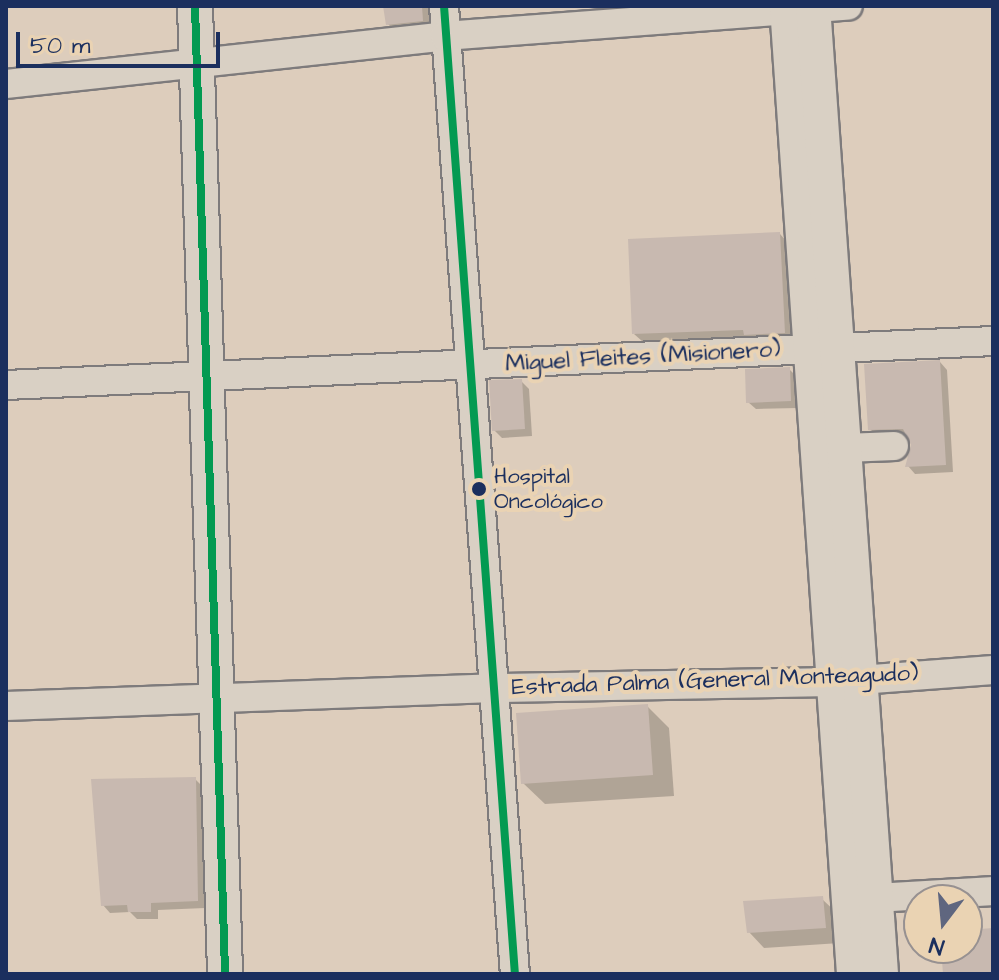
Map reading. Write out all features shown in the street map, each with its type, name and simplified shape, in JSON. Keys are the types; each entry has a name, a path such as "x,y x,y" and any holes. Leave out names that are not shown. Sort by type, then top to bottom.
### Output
{"main road":[{"path":"195,6 225,974"},
{"path":"800,8 848,681 876,898 881,974"},
{"path":"824,349 846,448 854,974"}],"street":[{"path":"444,6 515,974"},
{"path":"6,84 445,36 848,6"},
{"name":"Miguel Fleites (Misionero)","path":"6,385 993,341"},
{"path":"846,448 894,446"},
{"name":"Estrada Palma (General Monteagudo)","path":"6,706 494,688 848,681 993,670"},
{"path":"876,898 993,891"}],"building":[{"path":"383,6 422,6 423,21 386,25"},
{"path":"780,232 785,333 744,335 743,330 632,334 628,239"},
{"path":"940,360 946,465 905,467 911,445 903,429 868,430 864,364"},
{"path":"790,367 791,401 746,403 745,369"},
{"path":"522,379 525,429 492,431 489,380"},
{"path":"648,704 653,775 521,784 516,713"},
{"path":"196,777 198,901 151,903 151,912 128,912 127,905 101,906 91,779"},
{"path":"823,896 826,928 747,933 743,901"},
{"path":"993,928 993,974 943,974 942,964 983,964 983,929"}],"transit line":[{"path":"195,6 225,974"},
{"path":"444,6 515,974"}],"place":[{"name":"Hospital Oncológico","path":"479,489"}]}
